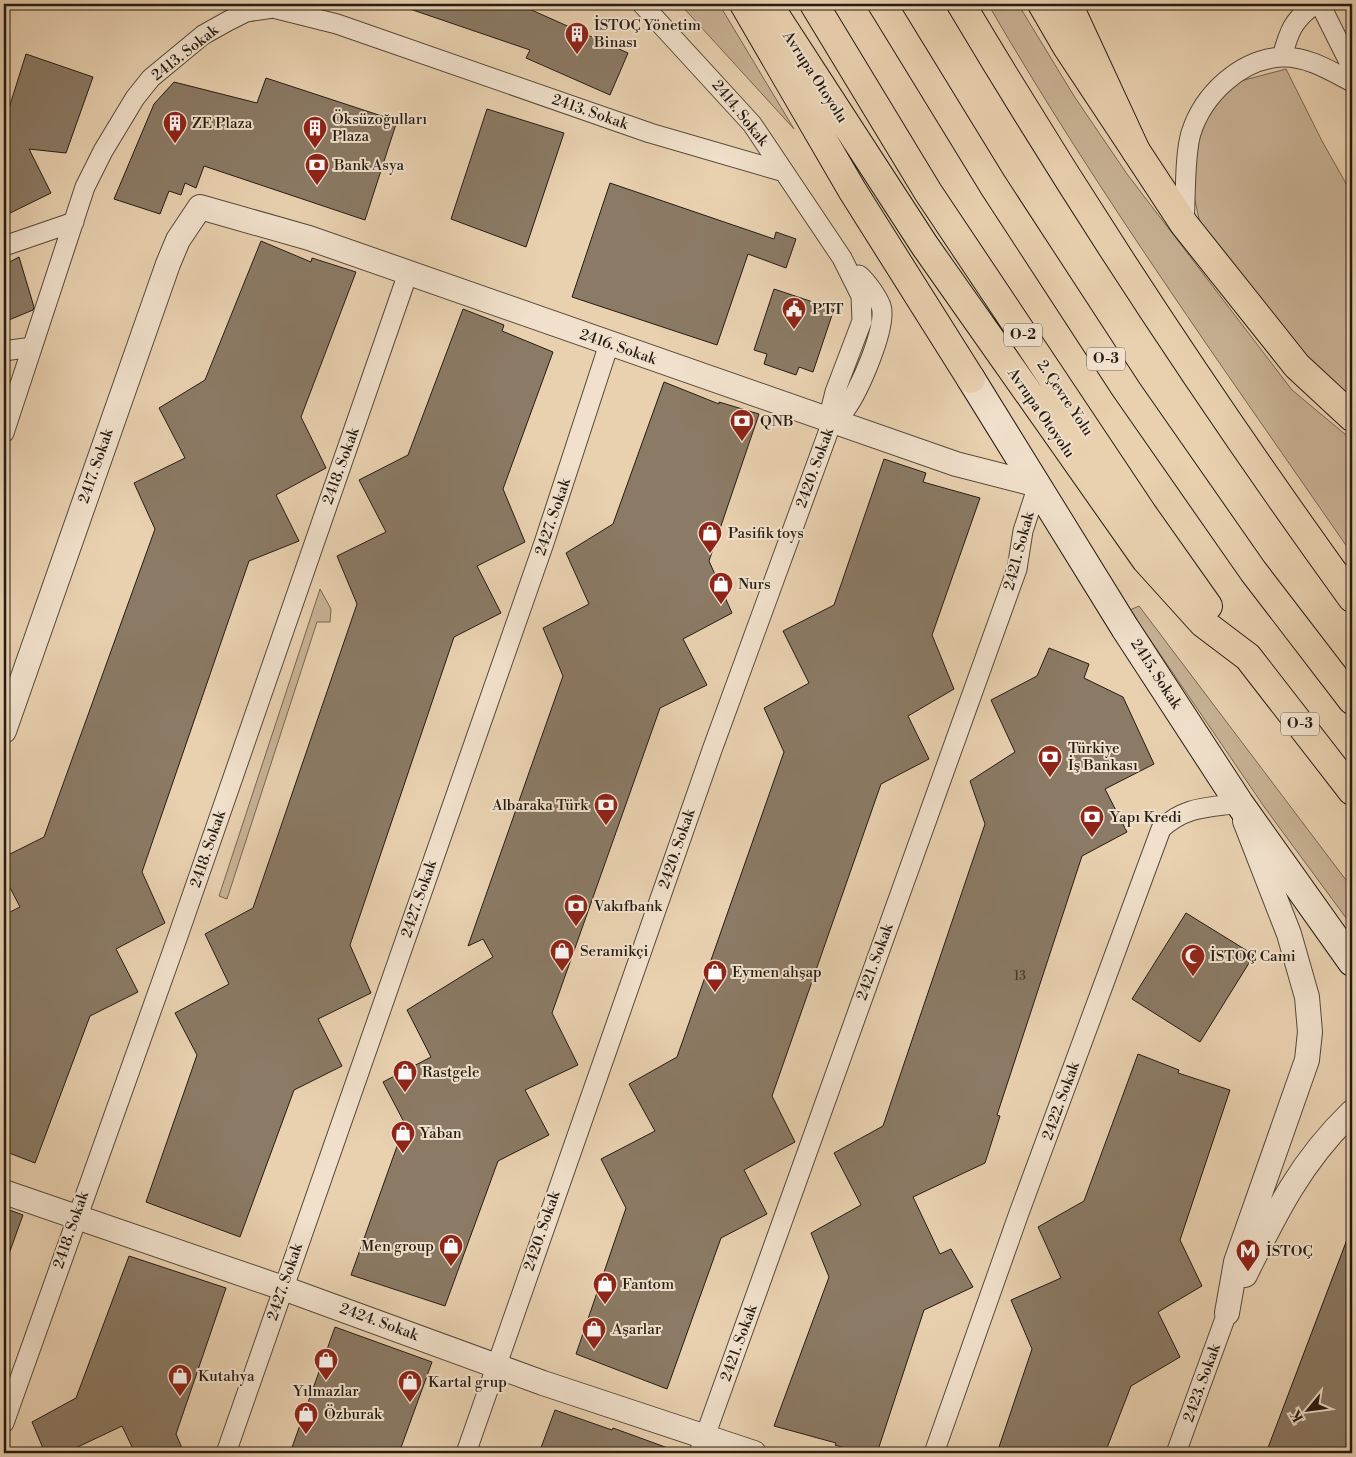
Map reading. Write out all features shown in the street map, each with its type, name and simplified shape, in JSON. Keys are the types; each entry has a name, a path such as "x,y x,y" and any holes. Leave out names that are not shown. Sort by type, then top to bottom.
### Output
{"main road":[{"name":"2415. Sokak","path":"744,4 852,190 1038,485 1125,628 1239,803 1352,962"},
{"name":"Avrupa Otoyolu","path":"768,4 926,246 1146,560 1203,623 1248,657 1352,791"},
{"name":"2. Çevre Yolu","path":"814,4 928,192 1071,408 1196,590 1248,657"},
{"name":"O-3","path":"882,4 992,186 1126,389 1254,571 1352,700"},
{"path":"961,4 1145,298 1352,598"},
{"path":"1042,4 1067,47 1184,224 1296,366 1352,417"},
{"path":"1068,4 1136,151"}],"street":[{"name":"2414. Sokak","path":"642,4 752,124 842,258"},
{"path":"1282,57 1288,33 1297,19 1315,4"},
{"path":"1320,4 1352,68"},
{"name":"2413. Sokak","path":"4,432 85,187 103,151 135,98 151,78 203,35 246,12 273,8 337,24 650,133 784,172"},
{"path":"1184,224 1190,136 1199,111 1216,88 1259,62 1282,57 1318,64 1352,82"},
{"name":"2416. Sokak","path":"200,207 309,238 609,344 833,419 956,464 1038,485"},
{"name":"2417. Sokak","path":"4,731 168,264 178,240 200,207"},
{"path":"4,246 74,222"},
{"name":"2420. Sokak","path":"466,1453 712,750 833,419 830,408 862,321 861,296 842,258"},
{"name":"2418. Sokak","path":"4,1423 76,1216 171,954 408,273"},
{"name":"2427. Sokak","path":"226,1453 544,543 609,344"},
{"path":"4,350 32,347"},
{"name":"2421. Sokak","path":"702,1445 1017,569 1023,531 1038,485"},
{"path":"1227,1313 1236,1262 1307,1060 1310,1032 1307,997 1289,934 1239,803"},
{"name":"2422. Sokak","path":"934,1453 1019,1214 1161,829 1174,817 1188,811 1239,803"},
{"path":"1227,1313 1288,1190 1328,1136 1352,1112"},
{"name":"2424. Sokak","path":"4,1192 283,1288 496,1365 702,1445 754,1453"},
{"name":"2423. Sokak","path":"1176,1453 1227,1313"}],"shaded area":[{"path":"680,4 719,4 794,129"},
{"path":"988,4 1018,4 1074,96 1127,174 1292,390 1352,440 1352,554 1164,282 1074,145"},
{"path":"1286,69 1322,141 1352,194 1352,408 1222,259 1199,219 1187,163 1202,114 1233,83"},
{"path":"320,589 331,609 330,622 317,622 227,899 219,896"},
{"path":"1139,606 1352,888 1352,926 1265,808 1130,610"}],"building":[{"path":"404,4 518,4 628,53 610,95 526,58 530,50 404,7"},
{"path":"26,54 93,77 66,153 29,149 51,193 4,216 4,124"},
{"path":"266,78 397,121 365,220 204,166 196,188 185,183 181,195 169,191 160,214 114,199 154,104 174,82 257,103"},
{"path":"487,109 564,133 526,247 451,219"},
{"path":"610,183 774,239 776,232 796,239 786,268 748,254 717,345 572,297"},
{"path":"261,241 311,262 312,258 356,272 301,417 326,468 276,495 299,541 249,561 142,872 165,923 116,949 138,992 90,1016 35,1163 4,1151 4,915 20,907 4,876 4,857 44,837 155,529 134,483 185,458 159,408 205,380"},
{"path":"19,257 34,307 33,310 4,322 4,265"},
{"name":"PTT","path":"774,289 834,309 813,372 799,367 796,375 764,364 767,354 754,350"},
{"path":"463,309 504,325 502,331 553,352 503,489 525,542 477,566 501,613 454,637 350,945 371,993 318,1019 342,1066 294,1090 240,1237 146,1202 197,1055 175,1013 229,984 205,934 253,908 357,604 337,556 386,532 359,480 408,455"},
{"path":"664,382 719,404 719,402 759,414 709,561 732,613 683,639 707,685 660,708 552,1013 578,1065 525,1090 549,1135 498,1161 445,1306 351,1275 405,1124 383,1082 431,1057 407,1010 493,957 483,939 468,946 563,676 543,628 589,604 566,553 613,524"},
{"path":"884,459 926,473 923,482 980,498 932,635 954,689 908,716 929,759 881,784 772,1096 795,1142 744,1170 767,1214 721,1238 667,1389 576,1354 626,1208 601,1159 655,1131 629,1084 677,1057 784,752 764,708 809,683 783,631 834,605"},
{"path":"1049,648 1089,664 1084,678 1123,697 1154,764 1105,789 1127,832 1082,856 997,1115 1000,1116 985,1163 913,1197 940,1254 951,1249 973,1287 924,1310 877,1453 861,1453 835,1445 836,1443 774,1426 829,1277 811,1233 861,1205 834,1153 883,1126 985,824 970,781 1015,752 991,700 1037,676"},
{"name":"İSTOÇ Cami","path":"1186,913 1254,955 1200,1042 1132,999"},
{"path":"1138,1054 1179,1070 1178,1073 1230,1090 1180,1240 1202,1286 1158,1312 1180,1357 1131,1386 1105,1453 997,1453 1032,1349 1011,1300 1061,1278 1038,1227 1084,1201"},
{"path":"4,1208 23,1215 6,1262 4,1261"},
{"path":"1351,1229 1352,1453 1266,1453"},
{"path":"129,1256 226,1288 176,1434 184,1453 135,1453 122,1426 65,1453 45,1453 32,1422 76,1398"},
{"path":"335,1327 432,1362 399,1453 290,1453"},
{"path":"555,1410 612,1430 613,1428 676,1451 676,1453 539,1453"}],"place":[{"name":"İSTOÇ Yönetim Binası","path":"577,55"},
{"name":"ZE Plaza","path":"175,144"},
{"name":"Öksüzoğulları Plaza","path":"315,149"},
{"name":"Bank Asya","path":"317,186"},
{"name":"PTT","path":"794,330"},
{"name":"QNB","path":"742,442"},
{"name":"Pasifik toys","path":"710,554"},
{"name":"Nurs","path":"721,605"},
{"name":"Türkiye İş Bankası","path":"1050,778"},
{"name":"Albaraka Türk","path":"606,826"},
{"name":"Yapı Kredi","path":"1092,838"},
{"name":"Vakıfbank","path":"576,927"},
{"name":"Seramikçi","path":"562,972"},
{"name":"İSTOÇ Cami","path":"1193,977"},
{"name":"Eymen ahşap","path":"715,993"},
{"name":"Rastgele","path":"405,1093"},
{"name":"Yaban","path":"403,1154"},
{"name":"Men group","path":"451,1267"},
{"name":"İSTOÇ","path":"1248,1272"},
{"name":"Fantom","path":"605,1305"},
{"name":"Aşarlar","path":"594,1350"},
{"name":"Yılmazlar","path":"326,1381"},
{"name":"Kutahya","path":"180,1397"},
{"name":"Kartal grup","path":"410,1403"},
{"name":"Özburak","path":"306,1435"}]}
